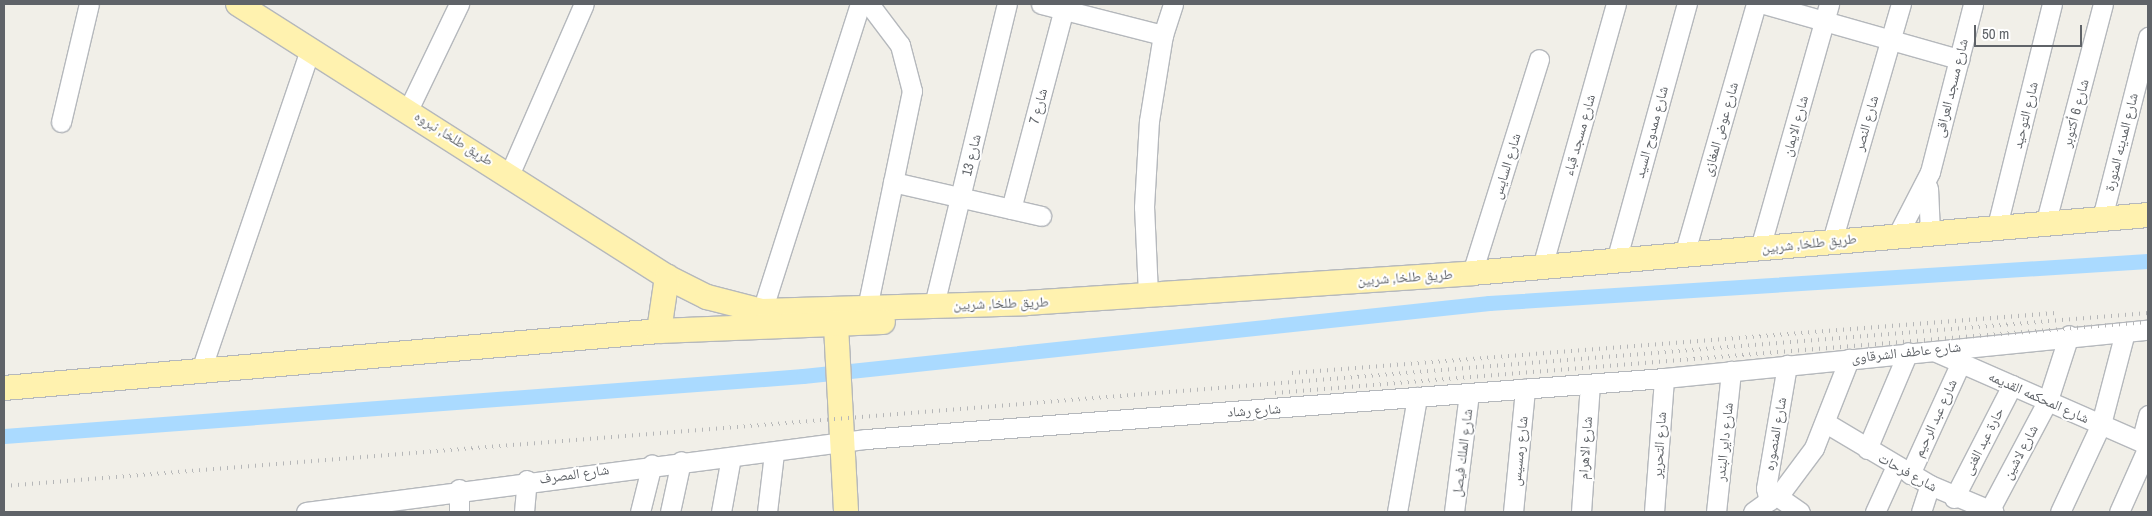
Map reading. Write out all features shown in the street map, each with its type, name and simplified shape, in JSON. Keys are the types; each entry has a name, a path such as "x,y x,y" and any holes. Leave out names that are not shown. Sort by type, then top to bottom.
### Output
{"main road":[{"name":"طريق طلخا, نبروه","path":"238,4 510,173 668,277"},
{"name":"طريق طلخا, شربين","path":"668,277 707,297 762,311 1026,303 1472,273 1898,234 2148,215"},
{"path":"659,331 668,277"},
{"path":"4,388 659,331 836,336 994,311 1026,303"},
{"path":"836,336 842,405 846,512"}],"street":[{"path":"60,122 89,4"},
{"path":"408,110 459,4"},
{"path":"510,173 584,4"},
{"path":"762,311 860,4"},
{"path":"867,308 893,182 911,77 900,45 869,4"},
{"name":"شارع 13","path":"934,306 1007,4"},
{"path":"1041,4 1065,7 1163,35"},
{"path":"1148,294 1144,207 1149,120 1163,35 1174,4"},
{"name":"شارع مسجد قباء","path":"1542,267 1616,4"},
{"name":"شارع ممدوح السيد","path":"1616,261 1687,4"},
{"name":"شارع عوض المغازى","path":"1684,255 1756,4"},
{"path":"1764,4 1827,12 1891,39 1959,59"},
{"name":"شارع النصر","path":"1832,241 1901,4"},
{"name":"شارع مسجد العراقى","path":"1898,234 1930,172 1973,4"},
{"name":"شارع التوحيد","path":"1997,226 2052,4"},
{"name":"شارع 6 أكتوبر","path":"2046,222 2104,4"},
{"name":"شارع 7","path":"1011,209 1065,7"},
{"name":"شارع الايمان","path":"1760,248 1827,12"},
{"name":"شارع المدينه المنورة","path":"2102,218 2148,39"},
{"path":"201,370 310,49"},
{"name":"شارع السايس","path":"1472,273 1539,59"},
{"name":"شارع مسجد العراقى","path":"1930,172 1930,232"},
{"path":"893,182 1041,216"},
{"name":"شارع عاطف الشرقاوى","path":"1664,378 2069,335 2148,330"},
{"path":"2060,512 2101,424 2125,332"},
{"name":"شارع لاشين","path":"1992,512 2048,400 2069,335"},
{"name":"شارع المحكمه القديمه","path":"1930,350 2048,400 2146,445"},
{"path":"1867,449 1908,352"},
{"path":"1753,512 1773,499 1799,470 1826,423 1849,358"},
{"name":"شارع عبد الرحيم","path":"1875,512 1903,470 1961,362"},
{"name":"شارع المنصوره","path":"1773,499 1766,488 1787,365"},
{"name":"شارع داير البندر","path":"1716,512 1731,371"},
{"name":"شارع رشاد","path":"843,442 1664,378"},
{"name":"شارع التحرير","path":"1654,512 1664,378"},
{"name":"شارع الاهرام","path":"1581,512 1590,384"},
{"name":"حارة عبد الغنى","path":"1956,503 2012,385"},
{"name":"شارع رمسيس","path":"1513,512 1526,389"},
{"name":"شارع الملك فيصل","path":"1454,512 1469,393"},
{"path":"1397,512 1417,397"},
{"path":"2119,512 2146,445 2148,415"},
{"name":"شارع فرحات","path":"1826,423 1930,485 1956,503 1992,512"},
{"name":"شارع المصرف","path":"306,512 392,506 459,489 652,464 774,453 843,442"},
{"path":"767,512 774,453"},
{"path":"722,512 731,457"},
{"path":"670,512 682,461"},
{"path":"640,512 652,464"},
{"path":"524,512 527,480"},
{"path":"1922,512 1930,485"},
{"path":"459,489 459,512"},
{"path":"1773,499 1800,512"}],"waterway":[{"path":"4,436 803,376 1489,303 2148,261"}],"railway":[{"path":"1292,373 2056,313"},
{"path":"4,486 2148,313"},
{"path":"1275,393 2148,322"}]}
